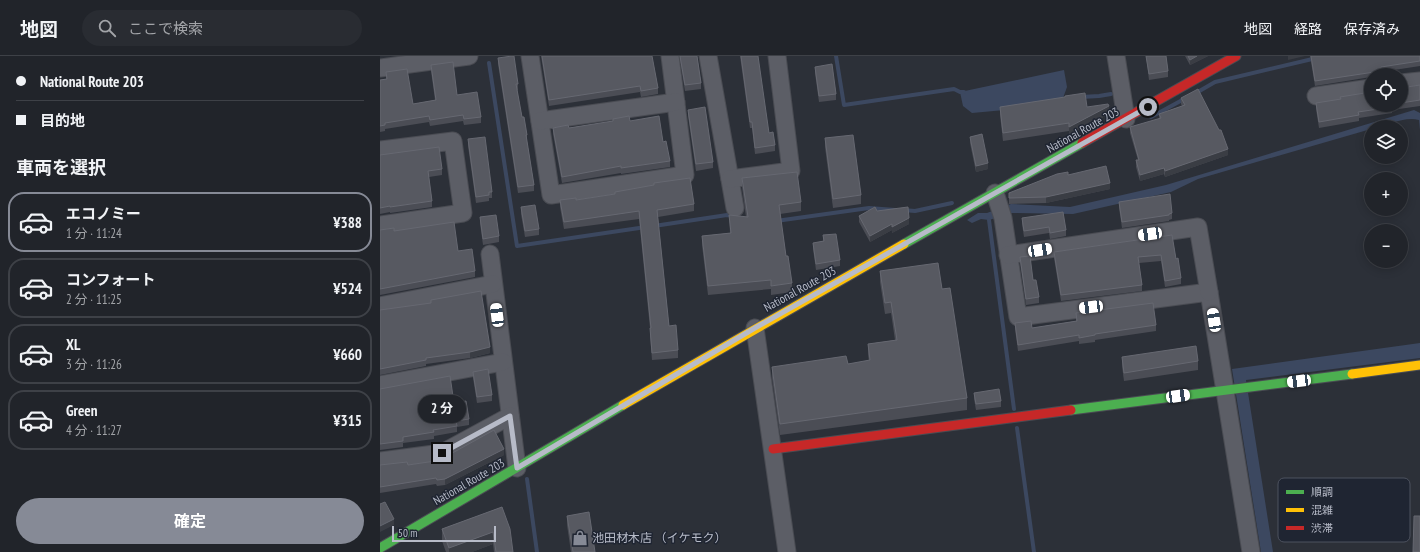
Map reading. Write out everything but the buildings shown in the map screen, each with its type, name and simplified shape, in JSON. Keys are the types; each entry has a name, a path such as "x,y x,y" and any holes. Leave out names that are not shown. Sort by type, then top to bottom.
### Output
{"main road":[{"name":"National Route 203","path":"380,548 755,328 999,205 1126,119 1236,56"},
{"path":"773,449 1253,386 1420,366"}],"street":[{"path":"380,68 469,56"},
{"path":"530,56 551,195 685,175 670,56"},
{"path":"708,56 735,208"},
{"path":"730,179 791,171 777,56"},
{"path":"1116,56 1126,119"},
{"path":"1408,83 1420,81"},
{"path":"1316,96 1364,89"},
{"path":"540,121 676,102"},
{"path":"380,150 453,141 463,213 380,226"},
{"path":"999,205 1018,317 1209,292"},
{"path":"1008,255 1198,227 1251,552"},
{"path":"490,254 517,468"},
{"path":"380,306 493,284"},
{"path":"755,328 787,552"},
{"path":"380,385 503,362"},
{"path":"380,461 442,453 510,416"}],"water":[{"path":"1064,70 1067,87 1063,98 1046,106 972,113 963,106 960,92"},
{"path":"1414,110 1420,113 1420,130 1419,120 1381,120 1408,112"},
{"path":"1364,125 1364,131 1198,179 1171,192 1073,214 1012,213 989,220 981,219 972,223 967,220 978,213 987,213 1011,204 1070,207 1166,185"},
{"path":"1420,343 1420,358 1246,380 1273,552 1261,552 1232,369"}],"waterway":[{"path":"836,56 844,105 954,89 964,92"},
{"path":"1196,93 1215,82 1325,56"},
{"path":"489,63 517,246 646,227"},
{"path":"1081,97 1111,94"},
{"path":"1151,117 1186,98"},
{"path":"903,210 915,211 952,203"},
{"path":"776,221 869,208 895,210"},
{"path":"654,226 727,215 734,216"},
{"path":"989,220 1014,409"},
{"path":"1017,428 1034,552"},
{"path":"527,479 537,552"}],"traffic: fast":[{"path":"904,244 1082,143"},
{"path":"1071,410 1352,374"},
{"path":"380,548 623,405"}],"traffic: slow":[{"path":"623,405 904,244"},
{"path":"1352,374 1420,365"}],"traffic: jam":[{"path":"1082,143 1236,56"},
{"path":"773,449 1071,410"}],"place":[{"name":"池田材木店 （イケモク）","path":"580,538"}],"route":[{"path":"442,453 510,416 517,468 755,328 1148,107"}]}
